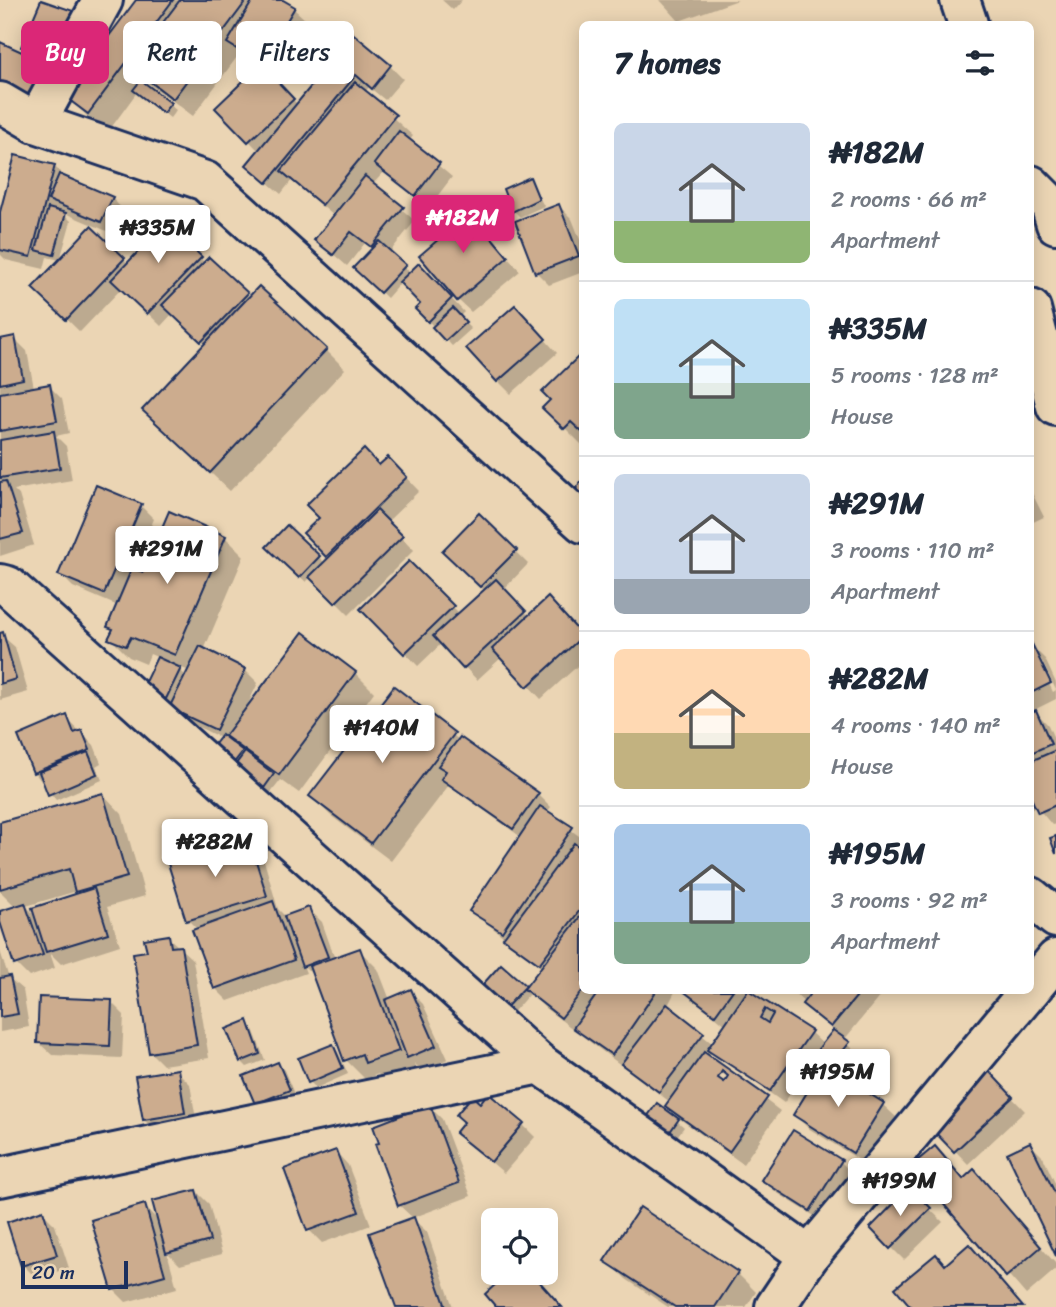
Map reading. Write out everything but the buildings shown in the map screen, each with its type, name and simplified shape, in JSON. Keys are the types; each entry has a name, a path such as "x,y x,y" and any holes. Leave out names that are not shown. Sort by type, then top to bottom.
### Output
{"street":[{"path":"36,123 103,0"},
{"path":"960,0 967,21"},
{"path":"0,102 36,123 205,181 579,519"},
{"path":"1034,188 1050,204 1056,223"},
{"path":"1034,321 1056,406"},
{"path":"0,584 8,586 540,1064 809,1256"},
{"path":"1034,900 1056,918"},
{"path":"1034,985 1056,959"},
{"path":"775,1307 809,1256 1027,994"},
{"path":"0,1177 540,1064"}]}
